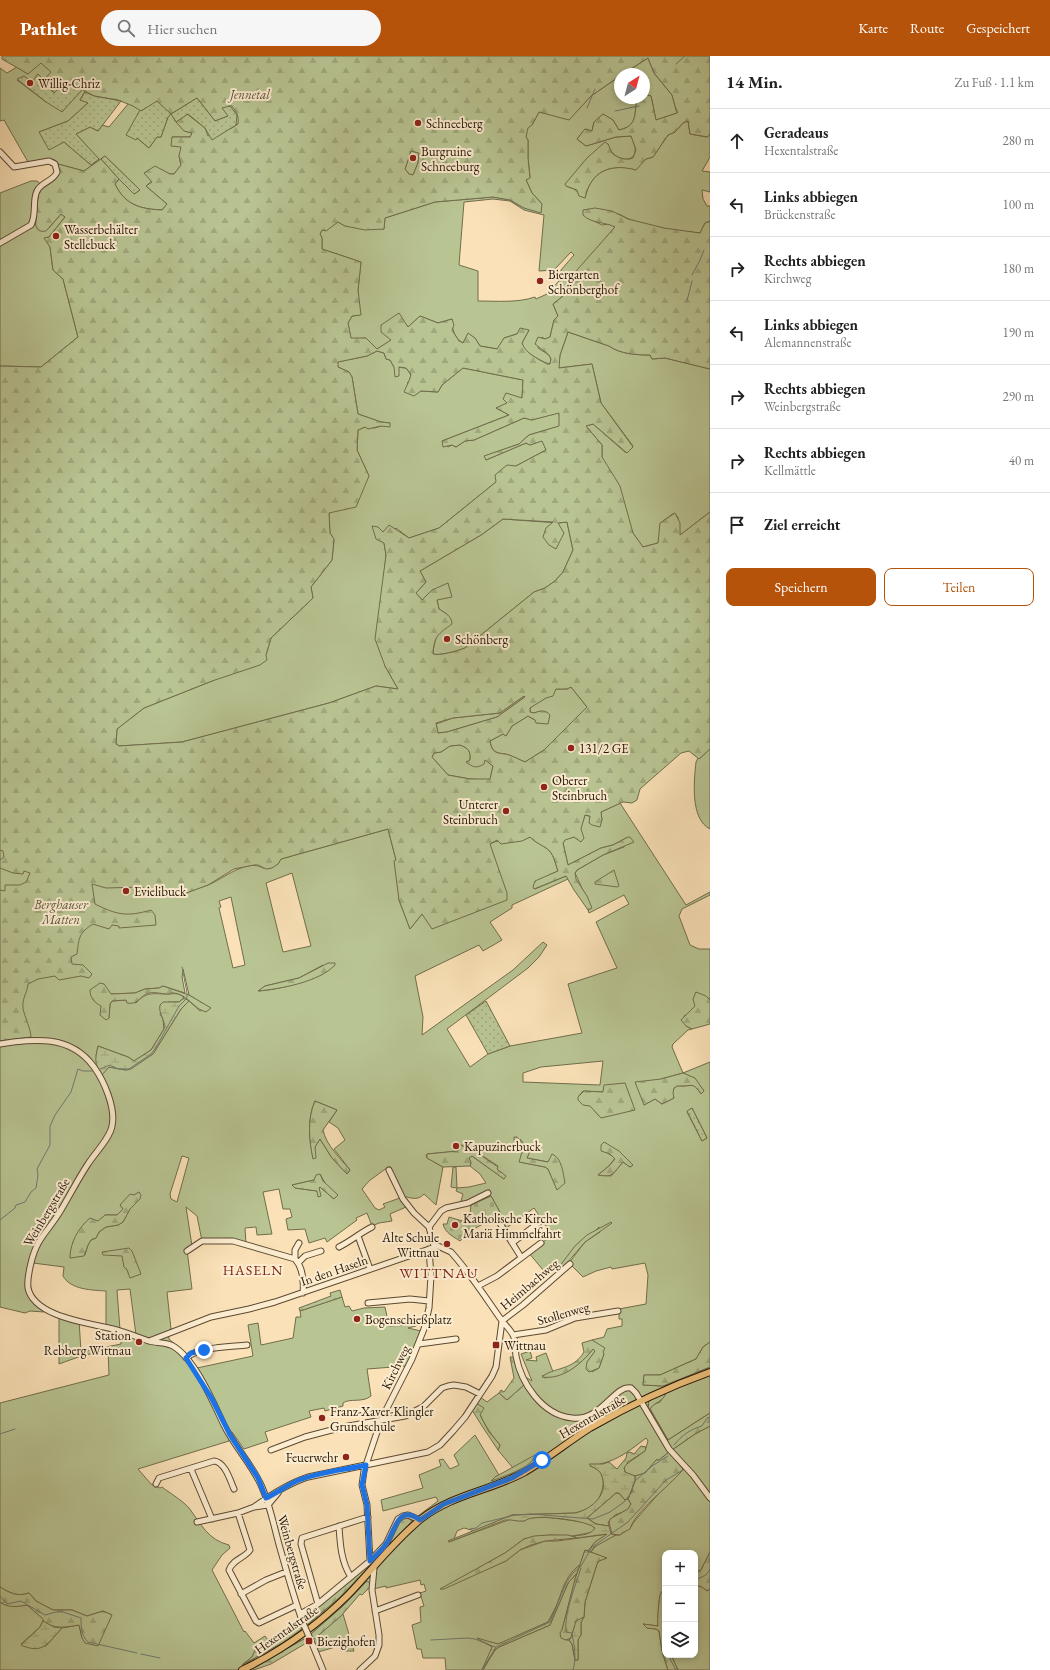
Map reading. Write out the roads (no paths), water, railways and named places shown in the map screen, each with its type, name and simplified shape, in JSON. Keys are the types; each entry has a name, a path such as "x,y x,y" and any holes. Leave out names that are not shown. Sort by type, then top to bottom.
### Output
{"main road":[{"name":"Hexentalstraße","path":"242,1670 263,1659 312,1628 336,1607 420,1520 444,1504 501,1483 525,1472 590,1429 666,1389 710,1372"}],"street":[{"path":"0,152 14,167 49,161 55,164 57,172 54,177 42,185 36,192 35,212 30,225 0,243"},
{"name":"Weinbergstraße","path":"0,1044 30,1039 44,1040 71,1047 84,1056 93,1065 105,1085 110,1106 112,1127 70,1193 56,1219 37,1243 29,1268 28,1285 34,1301 53,1313 121,1331 149,1341 169,1344 186,1358 212,1399 230,1435 258,1478 266,1498 286,1572 303,1623 323,1670"},
{"path":"389,1170 403,1199 414,1214 429,1227 434,1246 443,1247 451,1252 478,1286 511,1334 524,1381 532,1394 541,1403 555,1412 572,1418 588,1417 599,1410 618,1392 628,1387 634,1390 669,1449 698,1481 710,1498"},
{"path":"429,1227 441,1211 446,1208 468,1203 488,1193"},
{"path":"496,1217 521,1257"},
{"path":"512,1243 541,1221"},
{"path":"338,1247 355,1239 372,1227"},
{"path":"358,1236 370,1269"},
{"path":"187,1251 202,1241 233,1241 297,1261 321,1251"},
{"path":"299,1243 295,1250 304,1282 303,1293"},
{"path":"478,1286 497,1276 540,1243"},
{"name":"In den Haseln","path":"149,1341 211,1317 249,1309 303,1293 434,1246"},
{"name":"Kirchweg","path":"370,1561 368,1517 362,1485 366,1465 381,1420 419,1344 428,1311 430,1276 429,1249"},
{"name":"Heimbachweg","path":"502,1321 523,1305 570,1264"},
{"path":"368,1303 410,1299 429,1301"},
{"name":"Stollenweg","path":"499,1336 503,1333 511,1334 546,1330 575,1318 618,1311"},
{"path":"254,1507 266,1498 297,1481 308,1477 428,1452 440,1445 465,1417 496,1367 502,1321"},
{"path":"167,1333 169,1344"},
{"name":"Kirchweg","path":"419,1344 456,1338"},
{"path":"186,1358 191,1353 204,1350 247,1344"},
{"path":"271,1450 305,1437 412,1413 423,1407 442,1388 448,1386 454,1385 466,1387 480,1394"},
{"path":"156,1484 159,1478 218,1461 222,1465 234,1489"},
{"path":"191,1469 212,1519"},
{"path":"197,1522 238,1513 254,1507 268,1505 278,1492"},
{"path":"238,1513 250,1550 248,1553 236,1560 229,1570 258,1623 297,1605"},
{"path":"300,1614 318,1604 370,1561 386,1544 398,1519 408,1515 420,1520"},
{"path":"318,1604 301,1541 305,1537 368,1517"},
{"path":"339,1526 340,1545 347,1571 351,1577"},
{"path":"360,1670 367,1668 375,1656 379,1645 380,1635 372,1590 374,1568"},
{"path":"241,1594 266,1580 286,1572"},
{"path":"375,1612 418,1595"}],"waterway":[{"path":"676,64 685,56"},
{"path":"587,108 595,89"},
{"path":"615,111 639,106"},
{"path":"692,275 704,250"},
{"path":"687,301 692,281"},
{"path":"100,1069 110,1065 118,1069 129,1069 151,1054 179,1006 187,998 182,967"},
{"path":"0,1220 15,1208 16,1205 25,1202 31,1192 36,1188 38,1175 37,1169 50,1145 50,1126 55,1115 71,1092 78,1069 83,1071 92,1071"},
{"path":"674,1445 687,1433 702,1426 707,1418 710,1417"},
{"path":"0,1434 15,1429"},
{"path":"470,1529 476,1528 482,1523 515,1515 531,1514 593,1519 610,1512 624,1502 632,1492 635,1481 652,1466 668,1456"},
{"path":"482,1670 496,1647 550,1622 566,1583 573,1573 581,1566 592,1547 628,1522 666,1480 683,1470"},
{"path":"573,1670 575,1656 574,1642 572,1633 566,1632 566,1625 570,1600 581,1568"},
{"path":"698,1579 706,1575 710,1569"},
{"path":"0,1596 7,1604 21,1601 45,1615 60,1611 81,1618 81,1628 88,1642 137,1653"},
{"path":"431,1640 468,1638 475,1639 495,1647"},
{"path":"141,1654 160,1658"},
{"path":"670,1658 676,1670"}],"place":[{"name":"Willig-Chriz","path":"30,83"},
{"name":"Schneeberg","path":"418,123"},
{"name":"Burgruine Schneeburg","path":"413,158"},
{"name":"Wasserbehälter Stellebuck","path":"56,236"},
{"name":"Biergarten Schönberghof","path":"540,281"},
{"name":"Schönberg","path":"447,639"},
{"name":"131/2 GE","path":"571,748"},
{"name":"Oberer Steinbruch","path":"544,787"},
{"name":"Unterer Steinbruch","path":"506,811"},
{"name":"Evielibuck","path":"126,891"},
{"name":"Kapuzinerbuck","path":"456,1146"},
{"name":"Katholische Kirche Mariä Himmelfahrt","path":"455,1225"},
{"name":"Alte Schule Wittnau","path":"447,1244"},
{"name":"Bogenschießplatz","path":"357,1319"},
{"name":"Station Rebberg Wittnau","path":"139,1342"},
{"name":"Wittnau","path":"496,1345"},
{"name":"Franz-Xaver-Klingler Grundschule","path":"322,1418"},
{"name":"Feuerwehr","path":"346,1457"},
{"name":"Biezighofen","path":"309,1641"}],"district":[{"name":"HASELN","path":"253,1270"},
{"name":"WITTNAU","path":"439,1273"}],"park label":[{"name":"Jennetal","path":"250,94"},
{"name":"Berghauser Matten","path":"61,912"}]}
